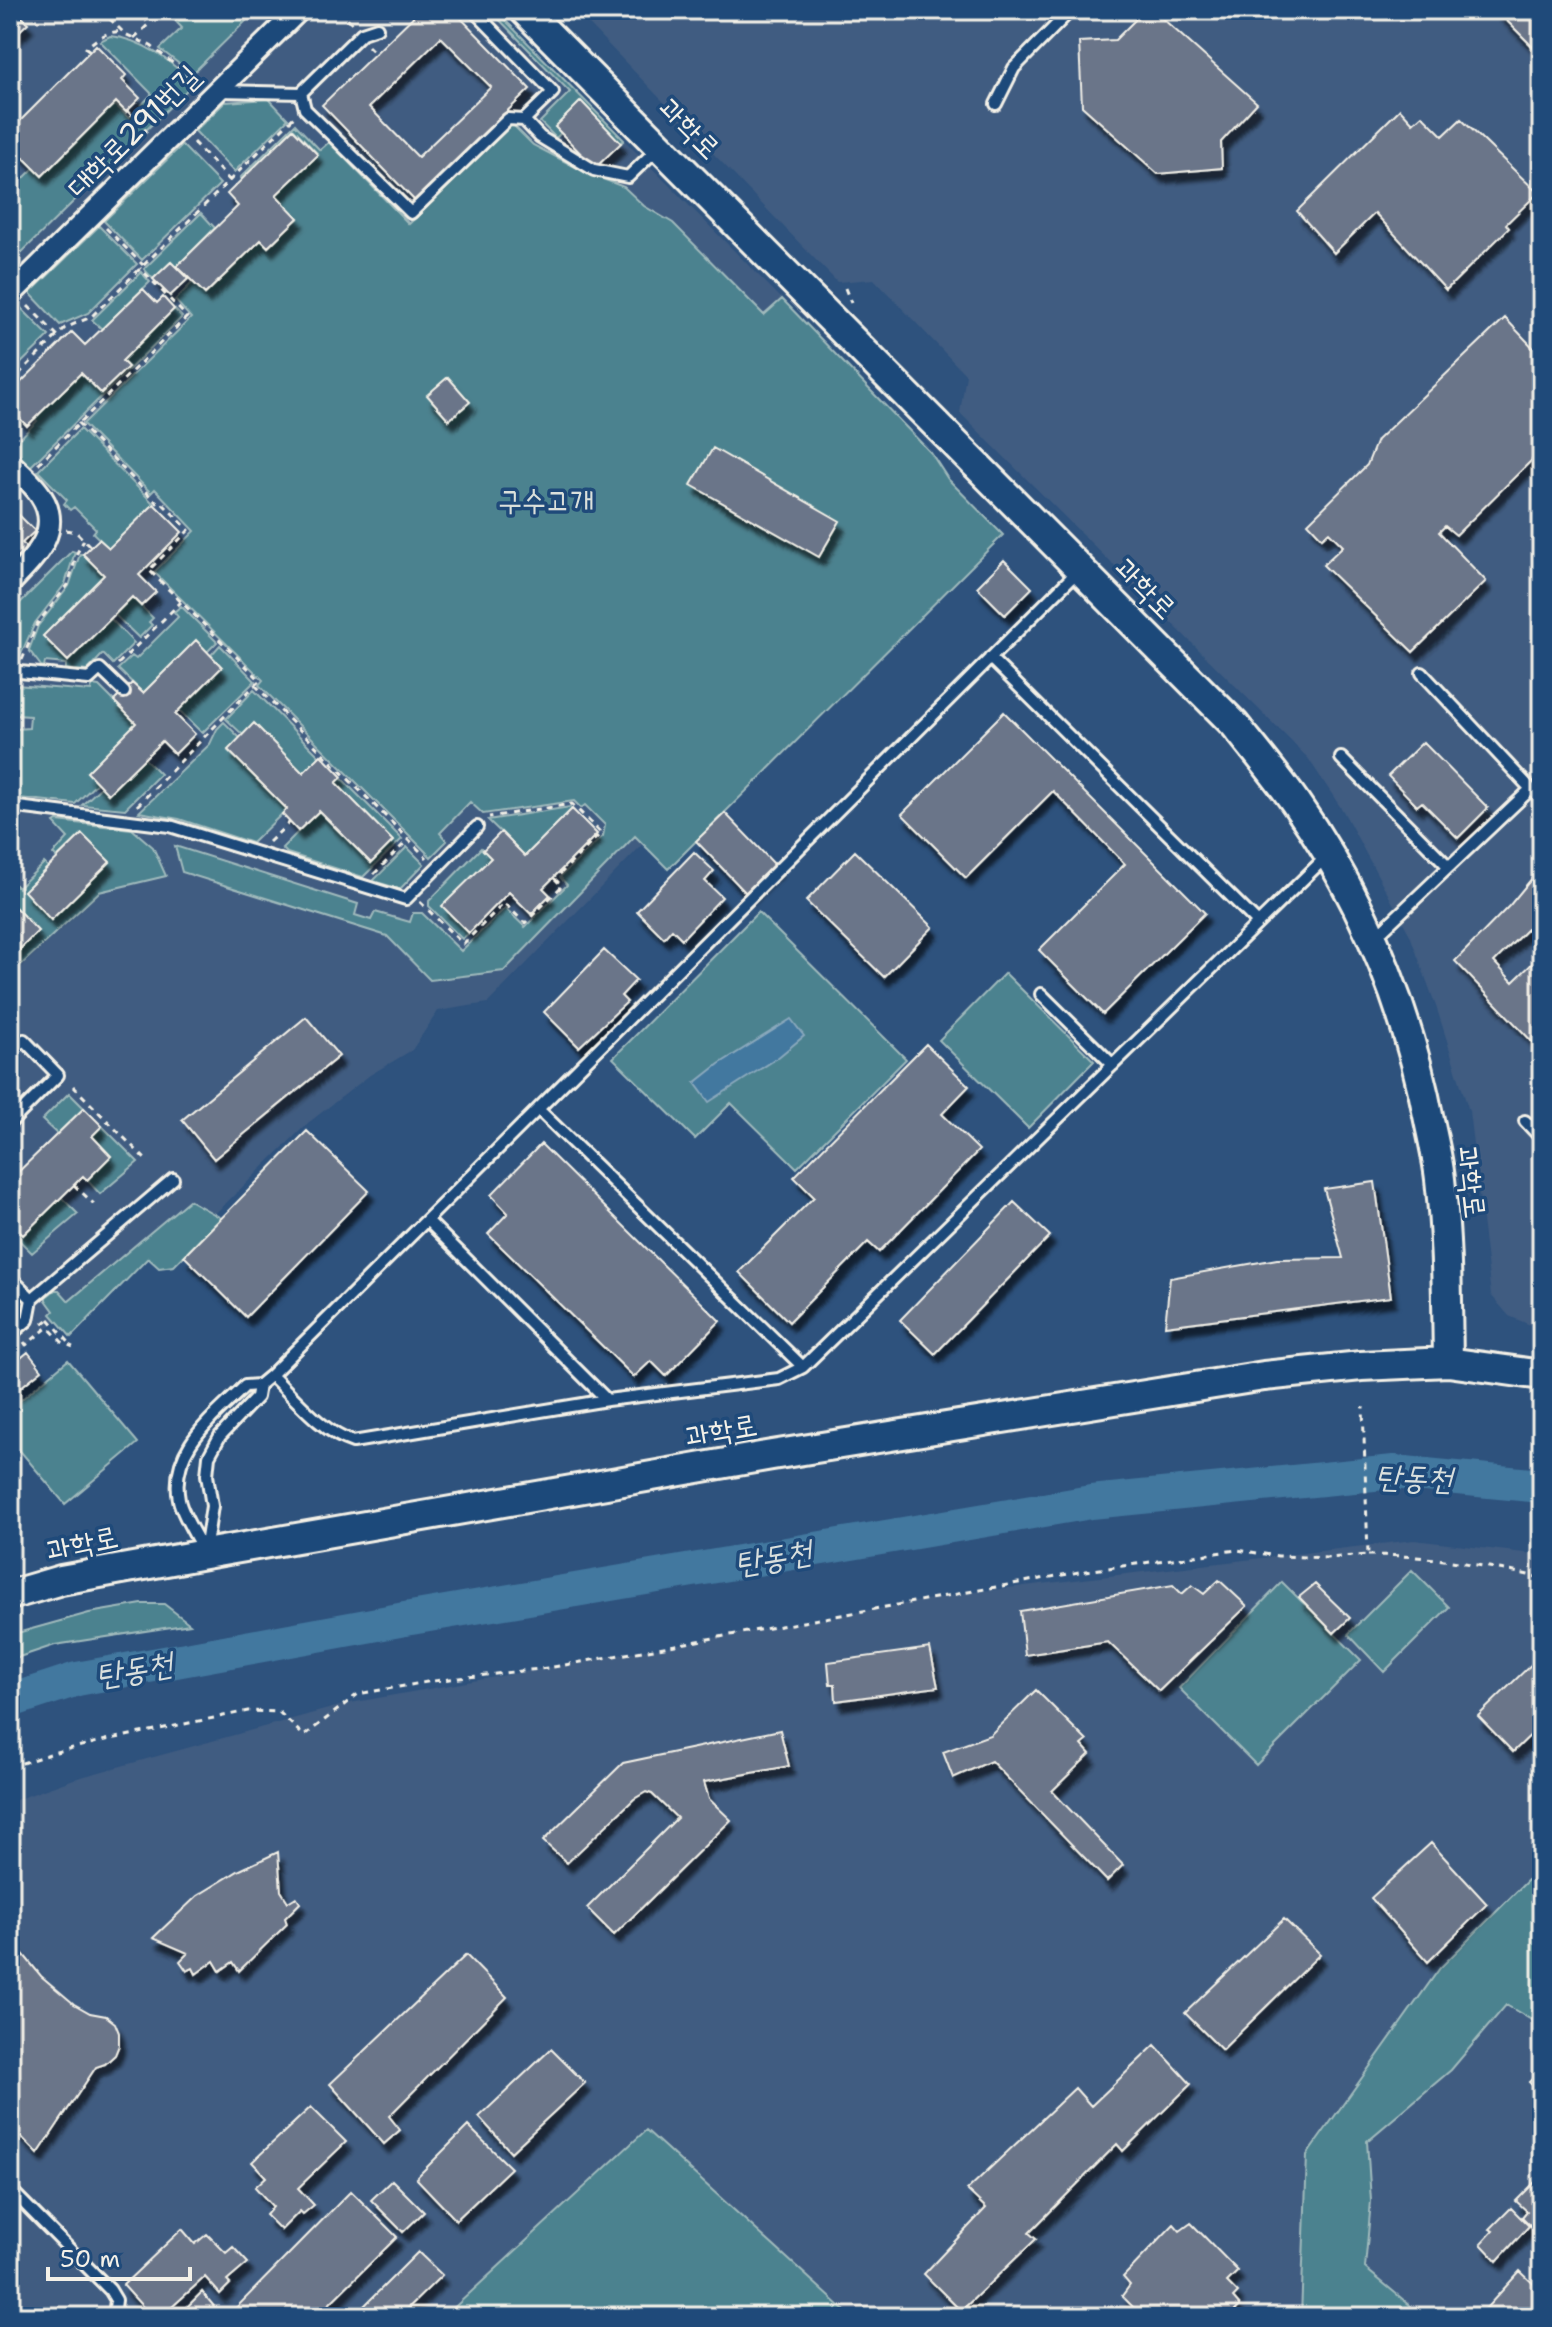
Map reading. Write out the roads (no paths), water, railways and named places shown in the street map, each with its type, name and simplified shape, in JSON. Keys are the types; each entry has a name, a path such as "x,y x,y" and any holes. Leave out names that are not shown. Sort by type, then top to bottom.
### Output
{"street":[{"name":"대학로291번길","path":"12,293 299,10"},
{"name":"과학로","path":"524,10 1235,725 1296,803 1374,938 1398,1001 1421,1077 1440,1177 1447,1264 1448,1362"},
{"path":"10,463 41,495 50,515 50,528 42,549 10,583"},
{"name":"과학로","path":"10,1595 61,1580 205,1554 772,1455 1264,1376 1361,1366 1448,1362 1542,1375"}],"lane":[{"path":"473,10 553,92 524,120"},
{"path":"996,104 1014,68 1071,10"},
{"path":"217,91 301,93 362,33 377,28"},
{"path":"301,93 305,109 411,213 508,119 524,120 540,137 594,170 628,177 660,146"},
{"path":"205,1554 179,1502 178,1465 196,1435 245,1386 259,1385 271,1375 1079,570"},
{"path":"990,658 1258,923"},
{"path":"13,672 89,679 100,669 124,692"},
{"path":"1422,673 1542,800"},
{"path":"1341,758 1449,867"},
{"path":"1374,938 1531,789"},
{"path":"10,806 170,826 406,899 477,827"},
{"path":"271,1375 329,1430 353,1442 607,1400 779,1379 803,1367 1328,855"},
{"path":"1041,994 1113,1065"},
{"path":"10,1050 24,1040 58,1075 10,1123"},
{"path":"538,1109 803,1367"},
{"path":"1525,1121 1542,1139"},
{"path":"10,1335 28,1320 32,1299 173,1179"},
{"path":"427,1220 607,1400"},
{"path":"10,1277 32,1299"},
{"path":"205,1554 212,1506 207,1475 209,1456 220,1436 257,1397 259,1385"},
{"path":"10,2189 110,2290 116,2300 114,2317"}],"waterway":[{"name":"탄동천","path":"10,1701 77,1679 405,1619 1091,1502 1394,1472 1542,1486"}],"park label":[{"name":"구수고개","path":"546,500"}]}
